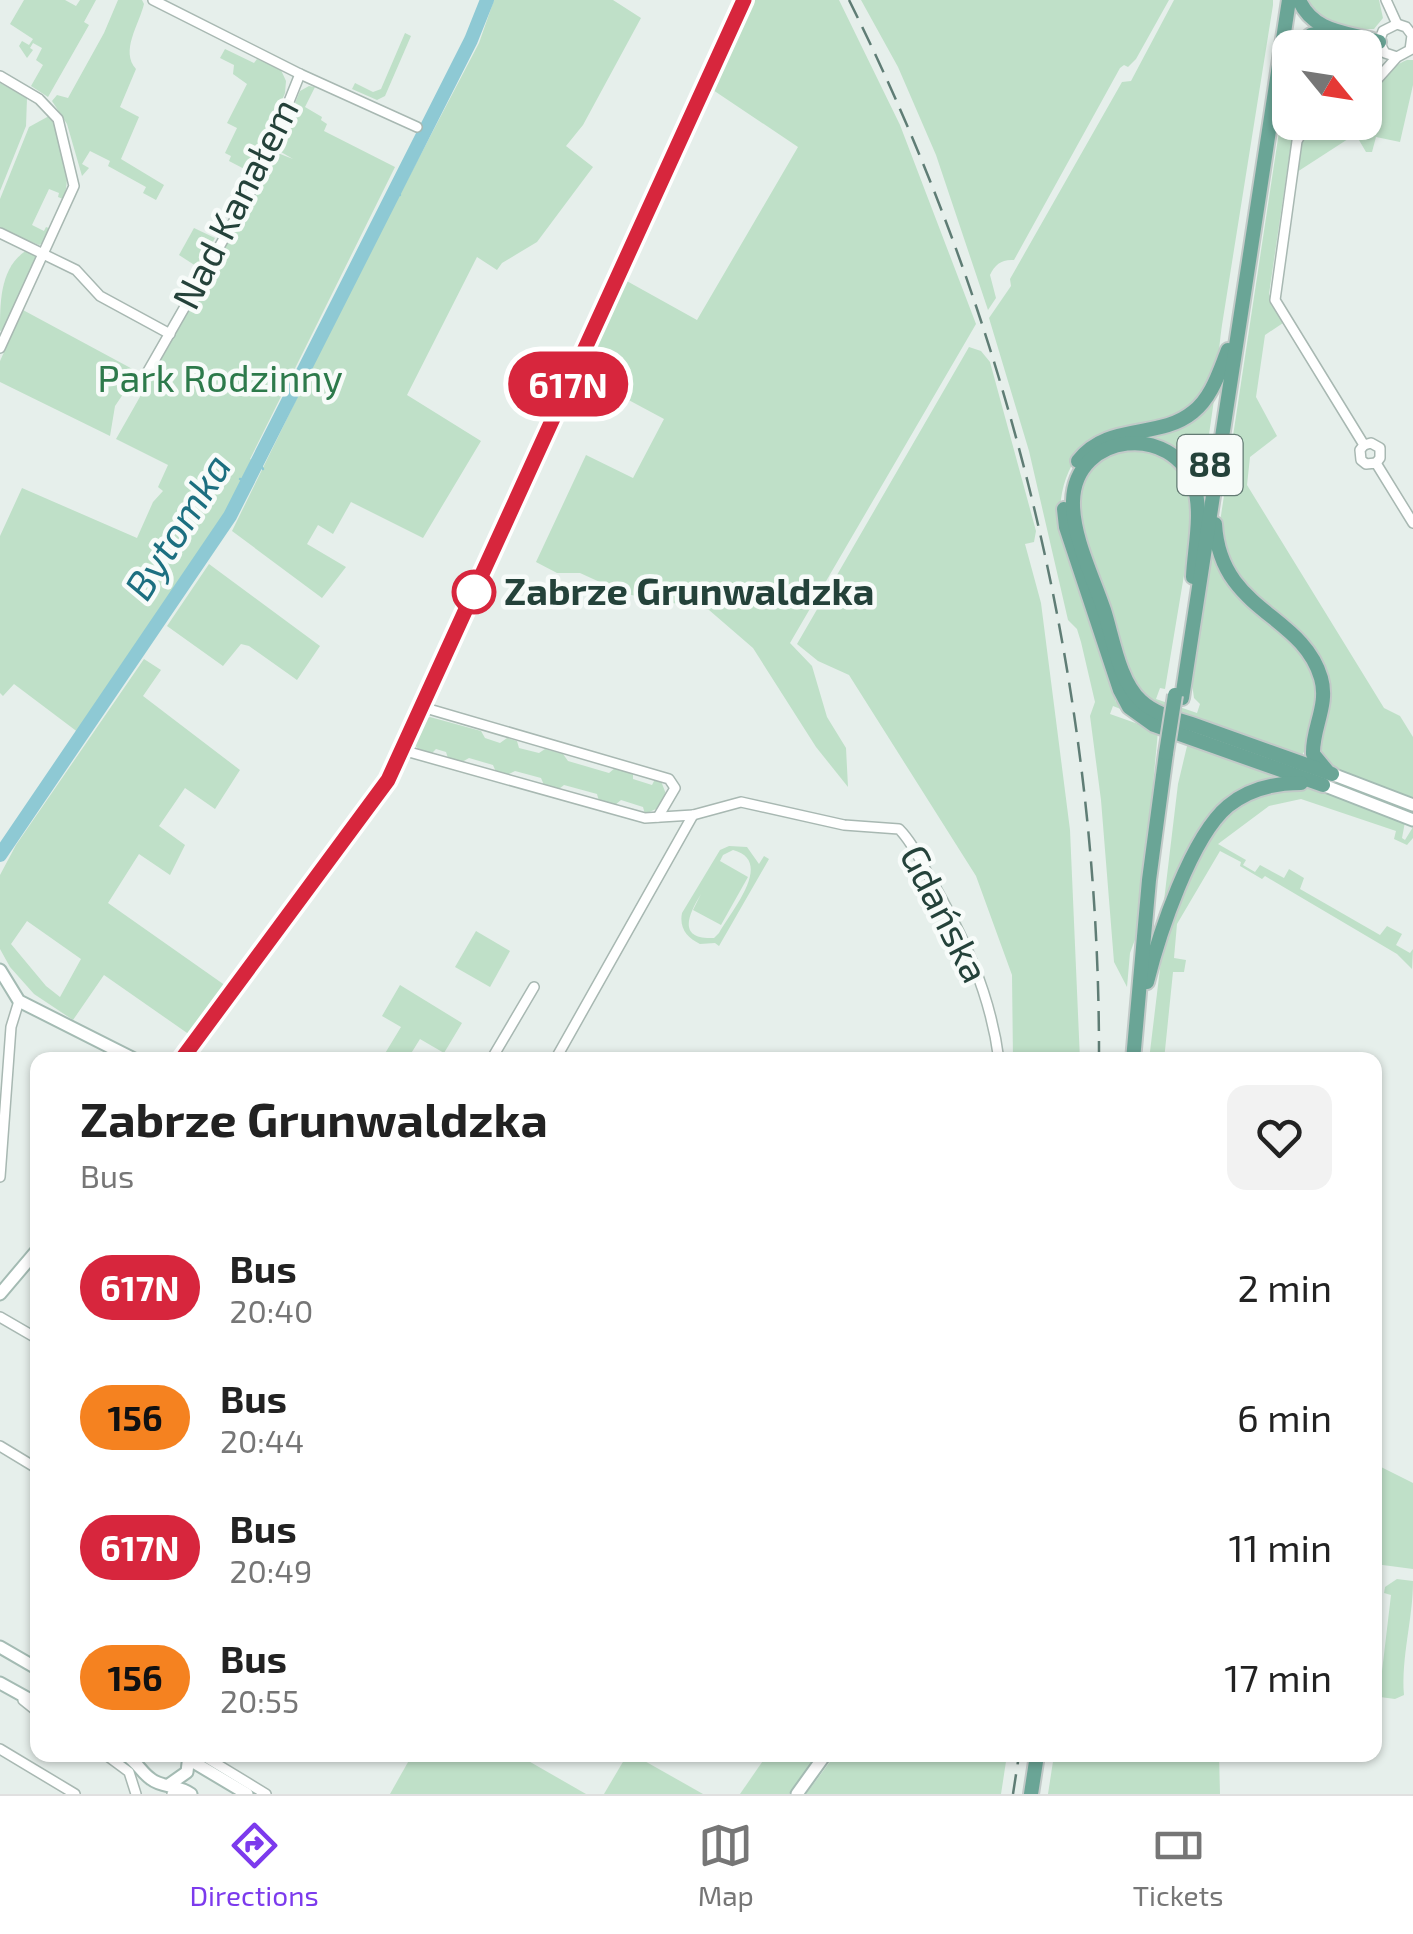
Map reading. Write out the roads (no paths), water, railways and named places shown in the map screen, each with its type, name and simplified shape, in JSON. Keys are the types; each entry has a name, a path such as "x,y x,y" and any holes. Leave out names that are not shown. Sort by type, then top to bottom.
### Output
{"main road":[{"name":"88","path":"1179,696 1280,0"},
{"name":"88","path":"1284,30 1288,0"},
{"path":"1299,0 1314,21 1330,30"},
{"name":"88","path":"1137,1052 1149,880 1217,479 1272,113"},
{"path":"1228,350 1212,388 1194,412 1178,420 1110,436 1083,454 1069,475 1064,512 1120,690 1130,707 1154,725 1272,768 1327,780"},
{"path":"1193,580 1197,498 1190,476 1179,460 1162,448 1132,441 1110,447 1092,459 1078,478 1073,513 1132,692 1158,712 1298,762 1327,780"},
{"path":"1217,479 1215,527 1227,572 1242,593 1299,643 1317,666 1324,696 1313,744 1327,780"},
{"path":"1272,768 1298,762 1313,744"},
{"name":"88","path":"1137,1052 1148,982 1170,754"},
{"path":"1148,982 1164,919 1210,827 1222,812 1269,785 1327,780"},
{"path":"1031,1794 1036,1762"},
{"path":"1039,1794 1044,1762"}],"street":[{"name":"Nad Kanałem","path":"153,0 300,74 417,126"},
{"path":"187,1052 372,806 402,750 744,0"},
{"path":"1382,60 1386,1"},
{"path":"1382,75 1397,57 1408,53 1413,39 1406,27 1386,35"},
{"path":"1386,35 1397,57"},
{"name":"Nad Kanałem","path":"146,373 258,179 300,74"},
{"path":"0,76 40,99 58,119 74,186 2,343"},
{"path":"1297,140 1275,300 1364,444"},
{"name":"Nad Kanałem","path":"0,232 82,274 100,296 170,334"},
{"path":"1364,444 1380,448 1376,464"},
{"path":"1364,444 1359,453 1361,460 1376,464"},
{"path":"1376,464 1413,523"},
{"path":"422,707 669,779 675,788 658,817"},
{"path":"402,750 645,818 693,815"},
{"path":"1327,780 1355,796 1413,817"},
{"path":"1327,780 1413,805"},
{"name":"Gdańska","path":"693,815 740,802 844,825 899,829 914,849 974,960 997,1052"},
{"path":"559,1052 693,815"},
{"path":"0,970 19,1001 120,1052"},
{"path":"496,1052 534,987"},
{"path":"0,1177 11,1027 19,1001"},
{"path":"0,1294 30,1258"},
{"path":"0,1316 30,1333"},
{"path":"0,1446 30,1463"},
{"path":"0,1647 30,1664"},
{"path":"5,1686 30,1700"},
{"path":"5,1686 30,1706"},
{"path":"0,1750 75,1794"},
{"path":"115,1762 128,1772 138,1794"},
{"path":"134,1762 152,1781 172,1791"},
{"path":"138,1794 145,1782 142,1762"},
{"path":"172,1791 187,1772 188,1762"},
{"path":"194,1762 247,1794"},
{"path":"213,1762 266,1794"},
{"path":"797,1794 820,1762"},
{"path":"151,1794 191,1794"}],"waterway":[{"name":"Bytomka","path":"0,855 230,516 471,40 487,0"},
{"name":"Bytomka","path":"393,191 400,195"},
{"path":"259,463 263,469"},
{"name":"Bytomka","path":"240,479 249,481"}],"railway":[{"path":"849,0 907,125 957,253 1000,383 1036,515 1064,650 1083,785 1095,922 1099,1052"},
{"path":"1013,1794 1018,1762"}],"place":[{"name":"Zabrze Grunwaldzka","path":"474,592"}],"park label":[{"name":"Park Rodzinny","path":"220,379"}]}
